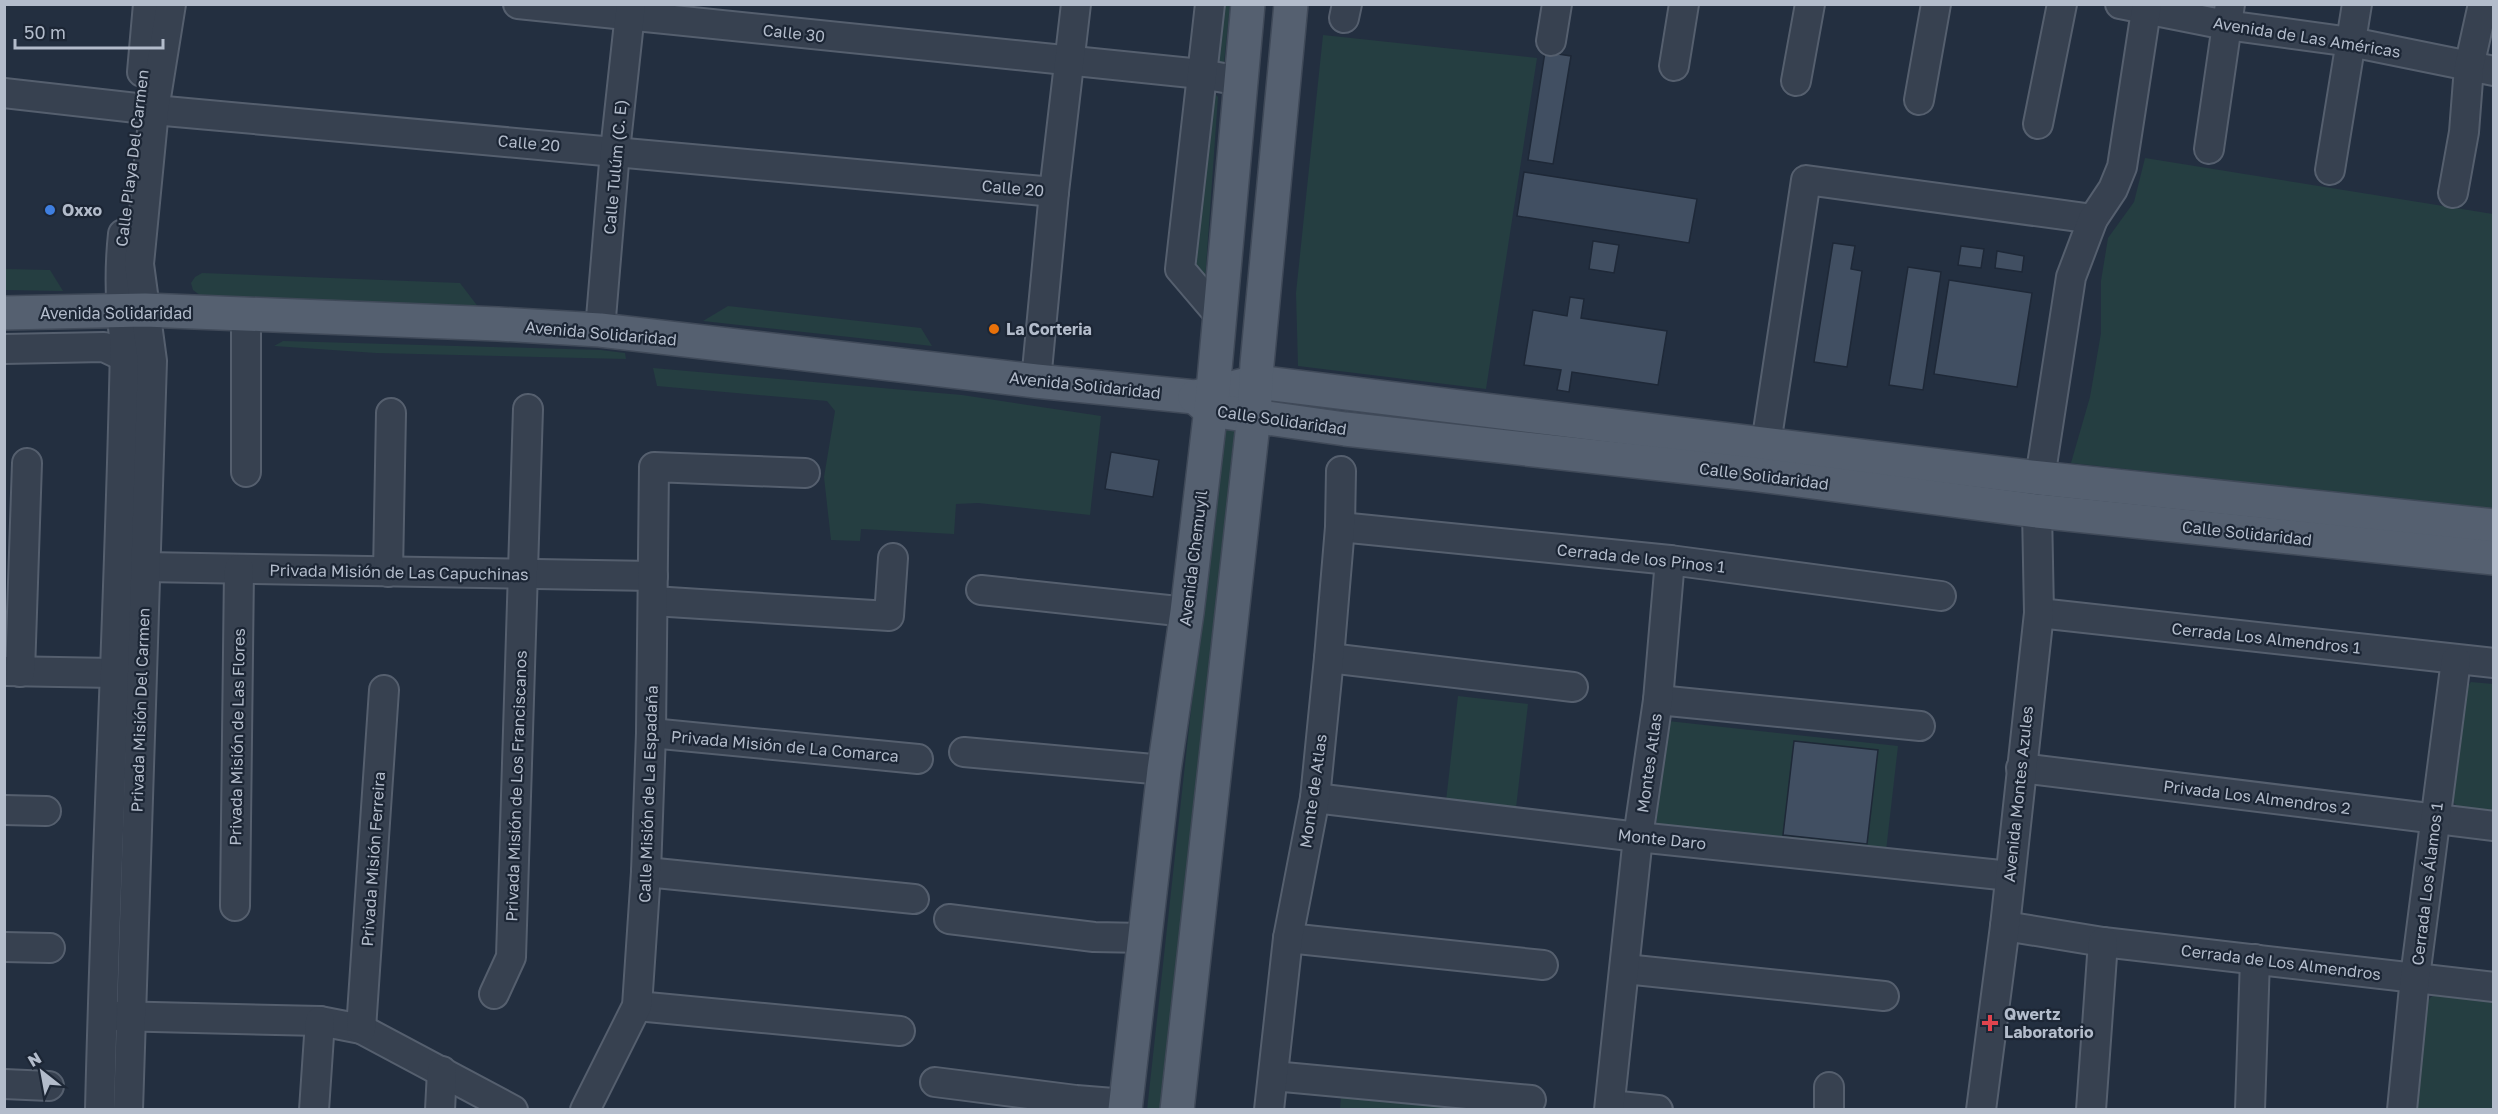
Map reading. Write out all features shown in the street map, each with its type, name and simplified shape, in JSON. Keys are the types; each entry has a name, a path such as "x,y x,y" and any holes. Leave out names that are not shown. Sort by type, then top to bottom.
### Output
{"main road":[{"name":"Avenida Chemuyil","path":"1125,1107 1164,770 1187,612 1206,399 1220,316 1248,4"},
{"path":"1177,1110 1254,415 1291,4"},
{"name":"Avenida Solidaridad","path":"20,313 133,311 498,324 600,330 1206,399"},
{"name":"Calle Solidaridad","path":"1206,399 1256,382 2040,478 2493,526"},
{"name":"Calle Solidaridad","path":"1206,399 1254,415 1345,429 1752,474 2037,511 2493,558"}],"street":[{"name":"Calle Playa Del Carmen","path":"146,109 148,4"},
{"name":"Calle Playa Del Carmen","path":"133,311 120,263 146,109 171,4"},
{"name":"Calle 30","path":"518,4 630,10 1201,74 1241,81"},
{"path":"1036,381 1054,192 1076,4"},
{"path":"1210,4 1180,269 1220,316"},
{"path":"1551,41 1557,4"},
{"path":"1674,66 1684,4"},
{"path":"1796,81 1810,4"},
{"path":"1919,100 1936,4"},
{"path":"2038,124 2062,4"},
{"path":"2330,170 2357,4"},
{"path":"2453,193 2464,132 2481,69 2483,4"},
{"name":"Avenida de Las Américas","path":"2138,6 2228,15 2481,69"},
{"name":"Avenida Montes Azules","path":"1981,1110 2005,926 2020,768 2039,613 2037,511 2040,478 2071,277 2093,219 2113,189 2122,168 2138,6"},
{"name":"Calle Tulúm (C. E)","path":"600,330 630,10"},
{"path":"2210,149 2228,15"},
{"name":"Calle 20","path":"4,93 146,109 1054,192"},
{"path":"1766,444 1806,180 2093,219"},
{"name":"Privada Misión Del Carmen","path":"100,1110 125,357 133,311"},
{"name":"Privada Misión Del Carmen","path":"128,1110 152,361 133,311"},
{"path":"4,340 20,313"},
{"path":"246,315 246,472"},
{"path":"4,349 104,347 125,357"},
{"name":"Privada Misión de Los Franciscanos","path":"494,994 511,957 528,409"},
{"path":"388,572 391,413"},
{"path":"27,463 12,671 114,673 141,679"},
{"name":"Calle Misión de La Espadaña","path":"585,1110 637,1006 646,872 651,733 654,467 805,473"},
{"name":"Monte de Atlas","path":"1269,1110 1288,938 1315,798 1340,527 1341,471"},
{"name":"Cerrada de los Pinos 1","path":"1340,527 1670,560 1941,596"},
{"name":"Privada Misión de Las Capuchinas","path":"146,567 524,575 889,616 893,558"},
{"name":"Montes Atlas","path":"1610,1107 1638,837 1658,700 1670,560"},
{"name":"Privada Misión de Las Flores","path":"235,906 239,569"},
{"path":"981,590 1187,612"},
{"name":"Cerrada Los Almendros 1","path":"2039,613 2493,663"},
{"path":"1329,658 1573,687"},
{"name":"Cerrada Los Álamos 1","path":"2402,1110 2415,978 2456,660"},
{"name":"Privada Misión Ferreira","path":"361,1029 384,690"},
{"path":"1658,700 1920,726"},
{"name":"Privada Misión de La Comarca","path":"651,733 918,759"},
{"path":"964,752 1164,770"},
{"name":"Privada Los Almendros 2","path":"2020,768 2493,826"},
{"name":"Monte Daro","path":"1315,798 1638,837 2010,876"},
{"path":"4,810 46,811"},
{"path":"646,872 914,899"},
{"path":"949,919 1094,937 1145,938"},
{"name":"Cerrada de Los Almendros","path":"2005,926 2103,942 2493,987"},
{"path":"1288,938 1543,965"},
{"path":"2091,1110 2103,942"},
{"path":"4,947 50,948"},
{"path":"2250,1110 2255,959"},
{"path":"1625,969 1884,996"},
{"path":"637,1006 900,1031"},
{"path":"102,1016 320,1020 361,1029 513,1110"},
{"path":"314,1110 320,1020"},
{"path":"440,1110 442,1071"},
{"path":"1273,1076 1531,1100"},
{"path":"934,1082 1125,1107"},
{"path":"4,1084 49,1086"},
{"path":"1610,1107 1658,1110"}],"green space":[{"path":"1220,5 1230,5 1224,63 1213,62"},
{"path":"1323,35 1537,58 1486,389 1298,366 1296,293"},
{"path":"1212,91 1218,97 1205,281 1189,261"},
{"path":"2145,158 2493,214 2493,509 2071,463 2090,397 2101,333 2101,281 2108,238 2134,202"},
{"path":"5,269 50,270 63,291 5,290"},
{"path":"202,273 460,283 479,308 201,296 193,290 191,283"},
{"path":"728,306 921,328 932,346 703,321"},
{"path":"283,341 601,350 625,353 626,359 376,353 274,346"},
{"path":"653,368 962,395 1101,416 1090,515 978,503 956,504 954,534 861,529 860,541 831,540 824,477 835,411 827,401 657,386"},
{"path":"1222,428 1237,429 1160,1109 1147,1110"},
{"path":"2471,682 2493,684 2493,816 2463,812 2451,800 2459,697"},
{"path":"1458,696 1528,704 1516,808 1446,801"},
{"path":"1668,721 1898,746 1886,851 1656,826"},
{"path":"2442,992 2493,998 2493,1109 2415,1110 2423,1007 2431,997"},
{"path":"1341,1095 1469,1106 1469,1110 1340,1110"}],"building":[{"path":"1545,52 1571,56 1553,164 1528,160"},
{"path":"1524,172 1697,199 1689,243 1517,216"},
{"path":"1593,241 1619,245 1614,273 1589,269"},
{"path":"1833,243 1855,246 1851,269 1862,271 1847,367 1814,362"},
{"path":"1961,246 1984,249 1981,268 1958,265"},
{"path":"1997,251 2024,256 2022,272 1995,268"},
{"path":"1908,267 1941,272 1923,390 1889,385"},
{"path":"1949,280 2032,293 2017,387 1934,374"},
{"path":"1570,297 1584,299 1581,318 1667,331 1658,385 1572,372 1569,392 1557,390 1561,370 1524,365 1533,310 1567,316"},
{"path":"1111,452 1159,460 1153,497 1105,489"},
{"path":"1794,741 1878,750 1867,844 1783,835"}],"place":[{"name":"Oxxo","path":"50,210"},
{"name":"La Corteria","path":"994,329"},
{"name":"Qwertz Laboratorio","path":"1990,1023"}]}
